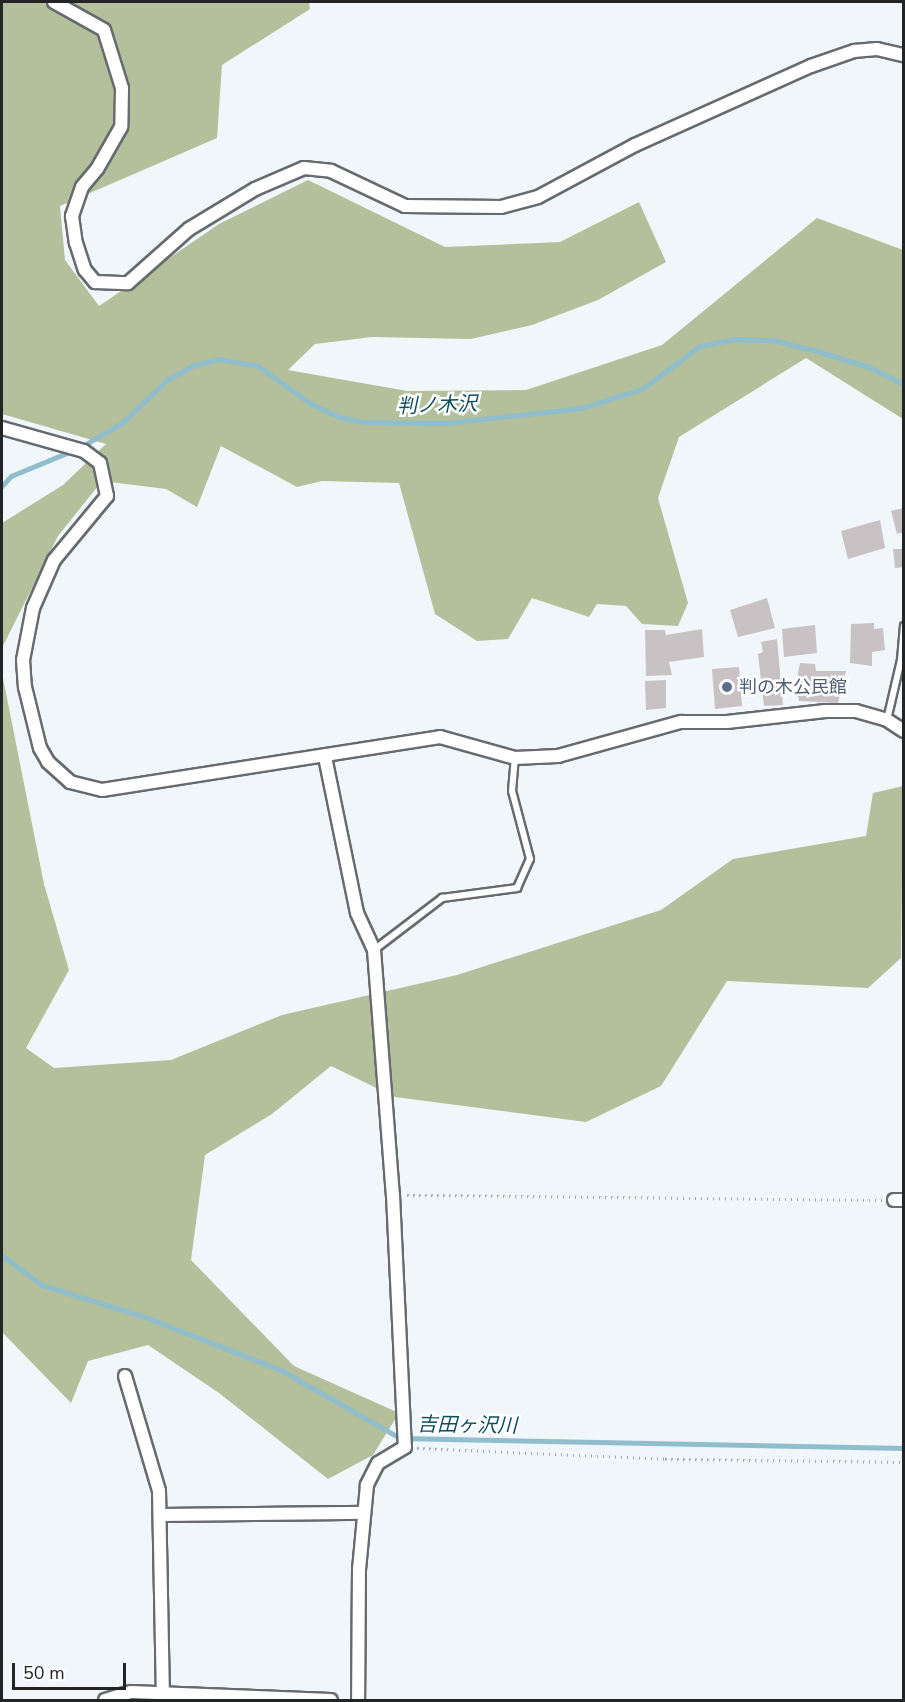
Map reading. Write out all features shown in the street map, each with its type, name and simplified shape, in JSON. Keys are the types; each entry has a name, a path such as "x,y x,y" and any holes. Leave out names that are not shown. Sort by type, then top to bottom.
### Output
{"street":[{"path":"54,2 104,30 122,88 121,127 98,169 82,187 72,216 76,243 85,270 95,282 128,284 189,229 255,189 304,168 331,171 405,206 501,207 538,197 635,145 811,66 854,51 877,49 903,55"},
{"path":"2,428 84,451 100,463 107,496 54,560 33,608 23,660 25,687 40,748 48,762 70,782 102,790 325,757 440,737 515,758 558,756 681,722 727,722 825,711 856,711 887,720 903,731"},
{"path":"325,757 357,913 374,950 393,1195 405,1447 378,1463 367,1485 359,1569 358,1701"},
{"path":"125,1376 159,1491 163,1693"},
{"path":"167,1515 364,1513"},
{"path":"105,1701 131,1692 330,1701"}],"lane":[{"path":"887,720 901,660 903,626"},
{"path":"374,950 442,898 517,888 530,859 512,790 515,758"}],"path":[{"path":"393,1195 898,1200"},
{"path":"405,1447 665,1459 903,1462"}],"green space":[{"path":"2,2 309,2 310,9 222,65 217,138 60,206 65,260 99,306 219,224 308,180 445,247 560,242 639,202 666,262 598,300 532,325 471,339 372,337 315,344 288,370 407,391 526,390 662,345 817,218 903,250 903,419 806,358 679,437 658,498 688,603 678,626 642,624 626,606 597,604 589,617 532,598 508,639 477,641 435,614 399,483 322,481 297,487 221,446 197,507 166,489 102,481 58,536 2,648 2,523 63,485 106,444 2,414"},
{"path":"2,673 44,884 69,970 26,1048 54,1068 171,1060 282,1015 457,975 661,910 733,859 866,836 873,793 903,786 901,958 868,988 727,981 661,1086 586,1122 395,1097 331,1066 272,1114 205,1155 191,1260 294,1366 399,1413 373,1455 328,1479 219,1393 148,1345 88,1361 71,1403 2,1332"}],"building":[{"path":"904,508 904,532 897,534 891,511"},
{"path":"880,520 885,548 848,559 841,531"},
{"path":"893,549 904,549 904,567 895,568"},
{"path":"767,598 775,628 738,637 730,610"},
{"path":"874,623 874,629 883,628 885,650 872,652 872,666 850,663 851,624"},
{"path":"815,625 817,653 784,657 782,629"},
{"path":"702,629 704,657 669,662 672,675 646,676 645,630 665,630 666,635"},
{"path":"777,639 783,705 764,706 758,654 763,652 761,642"},
{"path":"800,663 815,664 816,671 846,671 838,703 799,701 796,684"},
{"name":"判の木公民館","path":"739,667 742,706 715,709 712,669"},
{"path":"666,680 666,708 646,710 645,681"}],"waterway":[{"name":"判ノ木沢","path":"81,447 122,423 167,380 192,366 219,359 258,366 310,403 340,417 363,422 445,423 582,408 642,389 700,346 735,339 773,340 817,351 869,367 904,384"},
{"name":"判ノ木沢","path":"2,486 11,476 74,450"},
{"name":"吉田ヶ沢川","path":"2,1255 42,1285 143,1316 281,1370 400,1438 904,1448"}],"place":[{"name":"判の木公民館","path":"727,687"}]}
